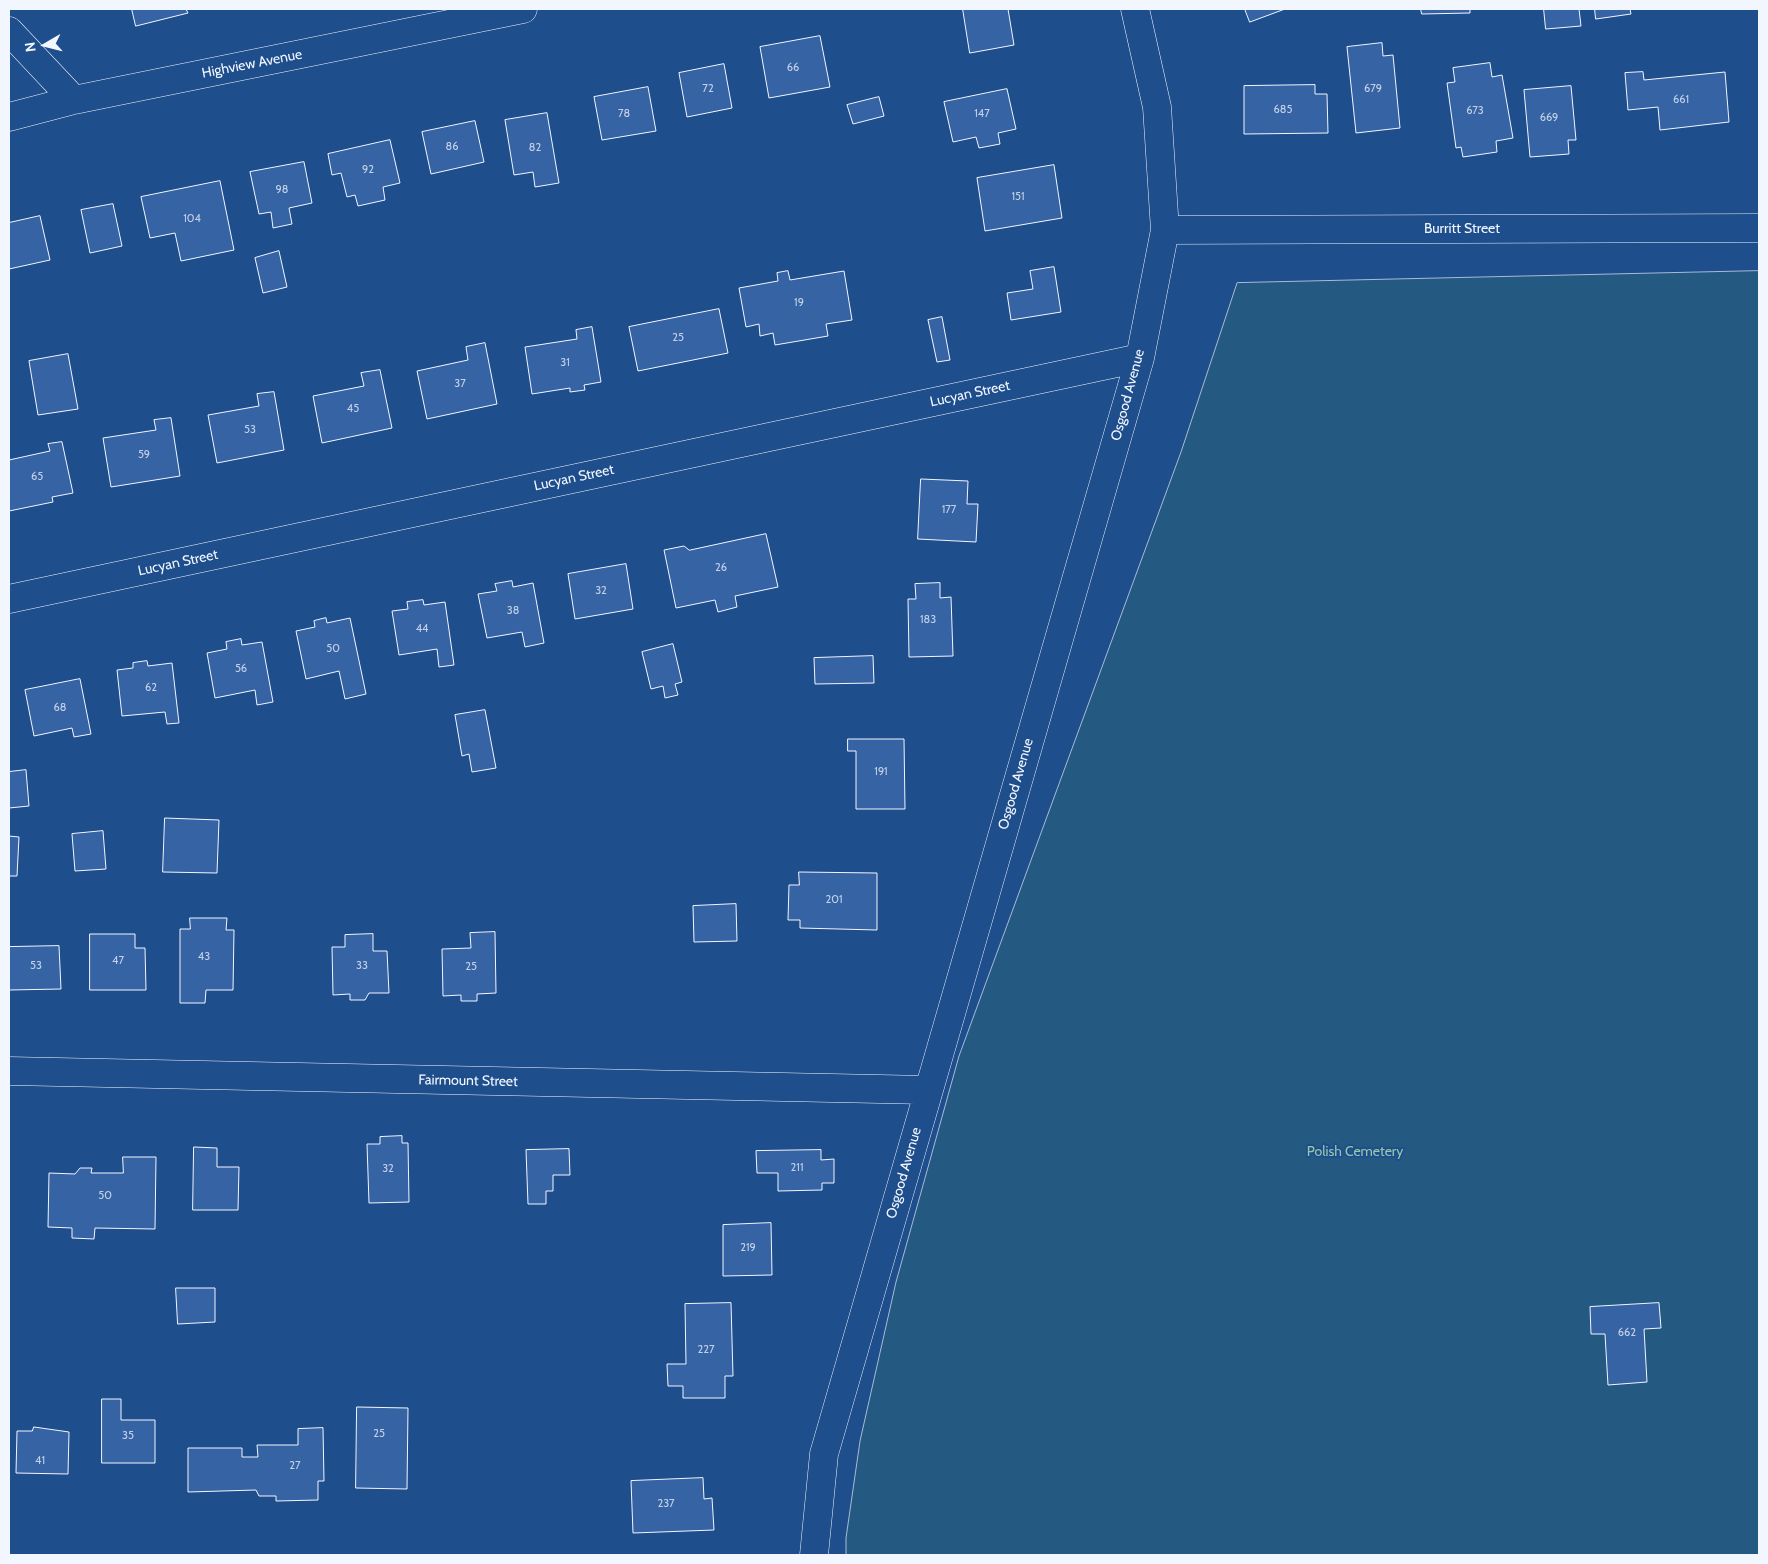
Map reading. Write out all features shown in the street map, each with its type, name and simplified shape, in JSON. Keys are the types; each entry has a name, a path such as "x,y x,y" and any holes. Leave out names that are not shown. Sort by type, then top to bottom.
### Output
{"street":[{"name":"Highview Avenue","path":"9,116 74,100 523,9"},
{"name":"Osgood Avenue","path":"814,1555 824,1454 1140,358 1165,230 1157,107 1135,9"},
{"path":"9,31 74,100"},
{"name":"Burritt Street","path":"1165,230 1759,228"},
{"name":"Lucyan Street","path":"9,599 1140,358"},
{"name":"Fairmount Street","path":"9,1071 928,1090"}],"green space":[{"name":"Polish Cemetery","path":"1759,271 1759,1555 846,1555 846,1538 860,1441 896,1282 959,1056 1181,452 1237,283"}],"building":[{"path":"132,9 186,9 188,13 136,26"},
{"path":"963,9 1008,9 1014,45 970,53"},
{"path":"1245,9 1285,9 1250,22"},
{"path":"1421,9 1470,9 1470,13 1422,14"},
{"path":"1544,9 1579,9 1581,26 1546,29"},
{"path":"1595,9 1630,9 1631,14 1596,19"},
{"path":"820,36 830,87 769,98 760,47"},
{"path":"1382,43 1383,56 1393,55 1400,128 1356,133 1347,47"},
{"path":"1490,63 1492,77 1502,75 1513,138 1496,141 1497,152 1463,157 1461,147 1456,148 1447,83 1455,82 1453,68"},
{"path":"724,64 732,108 687,117 679,73"},
{"path":"1643,72 1644,80 1725,72 1729,122 1660,130 1658,107 1628,110 1625,73"},
{"path":"1315,85 1315,94 1327,94 1328,133 1244,134 1244,86"},
{"path":"1571,86 1576,140 1568,140 1569,154 1530,157 1524,90"},
{"path":"648,87 656,131 602,140 594,97"},
{"path":"1007,89 1016,129 998,133 1000,144 979,148 976,137 953,142 944,102"},
{"path":"879,97 884,116 853,124 847,105"},
{"path":"547,113 559,183 535,187 533,172 514,175 505,120"},
{"path":"475,121 484,162 431,174 422,132"},
{"path":"390,140 400,183 383,187 385,200 358,206 355,195 347,197 341,173 332,175 328,154"},
{"path":"304,162 312,203 289,208 292,224 273,228 271,212 259,214 250,172"},
{"path":"1054,165 1062,218 985,231 977,178"},
{"path":"220,181 234,250 181,261 175,233 150,238 141,197"},
{"path":"113,204 122,246 90,253 81,210"},
{"path":"40,216 50,260 9,269 9,223"},
{"path":"279,251 287,287 263,293 255,258"},
{"path":"1054,267 1061,312 1011,320 1007,293 1033,289 1030,271"},
{"path":"788,271 790,280 844,271 852,320 826,324 828,336 775,345 773,333 760,336 759,324 746,327 739,288 778,281 777,273"},
{"path":"719,309 728,353 638,371 629,327"},
{"path":"942,317 950,360 937,362 928,320"},
{"path":"592,327 601,382 584,385 585,390 570,392 570,388 532,394 525,347 577,339 576,330"},
{"path":"485,343 497,404 427,419 417,371 468,360 466,347"},
{"path":"68,354 78,409 38,415 29,361"},
{"path":"380,370 392,428 322,443 313,396 364,386 361,373"},
{"path":"274,392 284,450 217,463 208,415 259,406 257,394"},
{"path":"171,418 180,476 111,487 103,438 156,430 154,420"},
{"path":"62,442 73,493 52,497 53,502 9,511 9,460 50,451 48,444"},
{"path":"921,479 968,481 967,504 978,504 976,542 918,539"},
{"path":"766,534 778,587 735,596 737,607 718,612 715,600 676,608 664,550 684,546 689,550"},
{"path":"626,564 633,609 575,619 568,574"},
{"path":"512,581 513,587 533,583 544,643 525,647 522,632 487,638 478,594 497,591 495,584"},
{"path":"940,583 940,598 951,597 953,656 909,657 908,599 916,599 915,584"},
{"path":"423,600 424,605 445,602 454,665 439,667 437,649 399,655 392,611 408,609 407,602"},
{"path":"326,618 327,623 350,618 366,694 345,699 339,671 306,679 296,631 315,627 314,621"},
{"path":"241,639 242,645 262,642 273,702 257,705 255,690 215,698 207,653 227,649 226,642"},
{"path":"673,644 682,682 675,684 678,695 665,698 663,686 651,689 642,652"},
{"path":"873,656 874,683 815,684 814,658"},
{"path":"147,661 148,666 172,663 179,723 167,724 165,712 122,716 117,670 133,668 133,663"},
{"path":"80,679 91,734 74,737 72,728 34,736 25,690"},
{"path":"485,710 496,768 472,772 469,754 462,756 455,715"},
{"path":"848,739 904,739 905,809 856,809 856,751 848,751"},
{"path":"26,770 29,806 9,808 9,772"},
{"path":"165,818 219,820 217,873 163,872"},
{"path":"103,831 106,869 75,871 72,834"},
{"path":"9,836 19,837 17,876 9,876"},
{"path":"799,872 877,873 877,930 800,928 800,920 788,920 789,885 799,885"},
{"path":"736,904 737,941 694,942 693,906"},
{"path":"190,918 227,918 226,930 234,930 233,990 206,990 205,1003 180,1003 180,929 190,929"},
{"path":"495,932 496,993 477,994 477,1001 461,1001 461,995 443,996 442,949 471,948 470,933"},
{"path":"90,934 135,934 135,948 145,948 146,990 90,990"},
{"path":"373,934 373,951 387,951 389,993 369,993 365,1000 350,1000 350,994 333,995 332,947 345,947 345,935"},
{"path":"59,946 61,989 9,990 9,947"},
{"path":"402,1136 402,1143 408,1143 409,1202 369,1203 367,1144 380,1144 380,1137"},
{"path":"194,1147 217,1148 217,1167 239,1167 238,1210 193,1210"},
{"path":"569,1149 570,1175 553,1175 553,1191 546,1191 546,1204 528,1204 526,1150"},
{"path":"821,1150 821,1160 834,1159 834,1183 822,1183 822,1190 778,1191 778,1173 757,1173 756,1151"},
{"path":"123,1157 156,1157 155,1229 95,1228 94,1239 72,1238 72,1228 48,1227 49,1173 75,1174 80,1168 92,1168 91,1173 123,1173"},
{"path":"771,1223 772,1275 723,1276 723,1225"},
{"path":"176,1288 215,1288 215,1322 178,1324"},
{"path":"731,1303 733,1376 725,1376 725,1398 683,1398 683,1386 668,1386 667,1364 686,1364 685,1304"},
{"path":"1659,1303 1661,1328 1644,1329 1647,1382 1608,1385 1605,1334 1591,1334 1590,1307"},
{"path":"102,1399 121,1399 121,1420 155,1420 155,1463 102,1463"},
{"path":"357,1407 408,1408 407,1489 356,1488"},
{"path":"34,1427 69,1432 68,1474 16,1473 17,1431 32,1431"},
{"path":"323,1428 324,1481 318,1481 318,1500 276,1501 276,1496 259,1496 256,1490 188,1492 188,1448 242,1448 242,1457 258,1457 257,1445 298,1445 298,1429"},
{"path":"703,1478 704,1499 712,1498 714,1530 633,1533 631,1481"}]}
